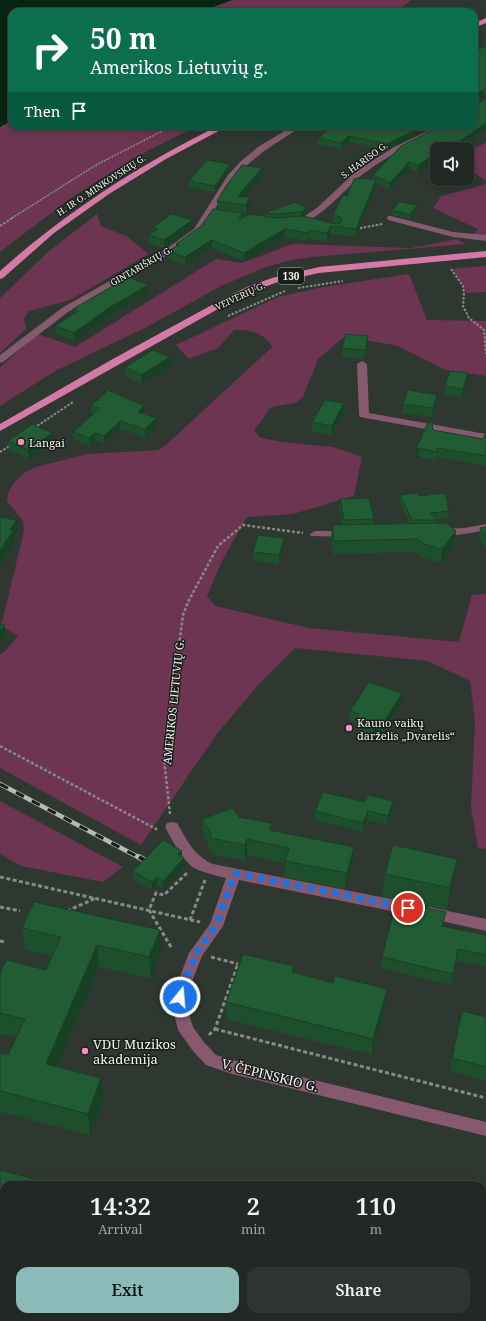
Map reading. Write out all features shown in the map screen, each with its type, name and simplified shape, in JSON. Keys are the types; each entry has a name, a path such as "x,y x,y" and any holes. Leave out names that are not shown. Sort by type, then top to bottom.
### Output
{"main road":[{"name":"H. IR O. MINKOVSKIŲ G.","path":"0,276 51,231 91,201 152,163 216,130"},
{"name":"VEIVERIŲ G.","path":"0,428 134,351 250,289 274,280 319,270 486,254"},
{"name":"VEIVERIŲ G.","path":"0,437 19,416"},
{"path":"0,424 19,416"}],"street":[{"name":"GINTARIŠKIŲ G.","path":"0,360 65,310 187,239 197,231 213,212 222,188 244,163 261,149 292,130"},
{"name":"S. HARISO G.","path":"316,223 299,220 321,209 356,176 375,163 397,149 437,130"},
{"path":"391,218 453,234 486,238"},
{"path":"362,364 364,415 486,437"},
{"path":"433,532 464,531 486,527"},
{"path":"315,534 362,533"},
{"path":"165,829 204,866 486,925"},
{"name":"V. ČEPINSKIO G.","path":"235,873 216,926 196,953 182,989 179,1005 186,1030 211,1060 232,1067 486,1129"}],"path":[{"path":"0,226 96,165 164,130"},
{"path":"350,229 364,229 380,226"},
{"path":"439,258 461,281 465,293 463,306 469,318 484,330 486,354"},
{"path":"226,316 267,298"},
{"name":"AMERIKOS LIETUVIŲ G.","path":"165,829 164,759 183,615 188,602 218,546 243,525 315,534"},
{"path":"0,746 165,829"},
{"path":"148,910 156,893 164,895 204,866"},
{"path":"190,920 204,866"},
{"path":"0,877 216,926"},
{"path":"63,912 96,898"},
{"path":"0,906 20,911"},
{"path":"148,910 171,947"},
{"path":"0,941 5,942"},
{"path":"196,953 245,965"},
{"path":"198,1046 215,1029 238,964"},
{"path":"215,1029 486,1098"}],"shaded area":[{"path":"0,0 232,0 211,8 8,8 8,122 0,127"},
{"path":"232,0 411,0 400,8 211,8"},
{"path":"8,122 8,130 189,130 137,156 68,200 0,252 0,127"},
{"path":"486,143 486,181 474,172 474,149"},
{"path":"486,184 486,236 473,235 478,229 433,208 441,196"},
{"path":"97,214 101,226 126,236 149,254 70,300 29,311 24,319 26,329 0,353 0,298 48,252"},
{"path":"457,239 466,244 312,257 291,260 266,267 221,286 147,327 55,371 0,406 0,367 38,334 75,347 216,259 242,263 292,244 411,248"},
{"path":"486,266 486,292 465,293 461,281 451,269"},
{"path":"409,274 427,320 486,321 486,376 446,370 395,345 344,337 318,359 303,397 296,403 271,407 254,431 261,438 283,442 333,447 362,457 354,496 293,514 247,517 222,561 207,596 215,606 309,628 459,642 472,595 486,594 486,849 478,848 471,807 475,721 470,681 428,661 295,648 260,683 216,735 141,845 0,768 0,655 18,636 1,626 24,531 23,521 7,501 8,493 13,484 24,473 36,467 87,454 158,450 166,445 272,347 266,338 261,335 251,331 239,330 234,330 218,348 189,359 176,345 278,297 323,287"},
{"path":"0,801 123,867 103,882 21,866 0,854"}],"building":[{"path":"485,46 486,47 486,89 478,94 478,50"},
{"path":"486,98 486,123 478,129 478,103"},
{"path":"327,130 416,130 387,144 349,136 341,143 319,138"},
{"path":"433,130 476,130 458,142 430,142 430,158 418,165 409,162 390,183 373,175 401,146"},
{"path":"207,160 230,164 215,186 189,181"},
{"path":"242,165 262,168 238,196 250,197 246,205 217,201 226,186"},
{"path":"354,179 376,180 356,229 331,226 327,233 309,230 308,233 285,229 244,253 212,240 185,257 168,251 179,245 176,244 201,226 213,209 242,213 239,219 251,214 275,218 303,216 336,224 340,223 342,221 341,217 333,215 343,195 347,196"},
{"path":"295,202 307,208 301,212 275,214 265,213"},
{"path":"399,202 417,205 410,215 392,210"},
{"path":"172,214 193,220 164,240 148,235 158,229 153,227"},
{"path":"128,277 148,285 107,309 74,333 55,326 78,311 73,309"},
{"path":"346,334 368,336 365,350 342,348"},
{"path":"153,350 170,357 141,375 125,367"},
{"path":"450,371 468,373 463,389 445,386"},
{"path":"108,390 144,406 138,412 157,418 145,429 120,421 104,436 95,433 89,438 73,432 100,408 91,406"},
{"path":"408,390 437,395 433,408 403,404"},
{"path":"325,400 344,403 332,426 312,422"},
{"path":"428,422 432,422 433,430 483,439 486,432 486,456 437,448 438,452 419,448 416,449"},
{"path":"32,424 52,433 28,450 8,441"},
{"path":"418,493 419,496 445,493 449,511 430,513 437,520 412,520 400,495"},
{"path":"369,498 374,519 344,520 340,499"},
{"path":"0,517 16,520 10,530 13,531 0,551"},
{"path":"447,523 456,531 442,549 424,544 417,539 334,541 332,525"},
{"path":"486,527 486,538 480,528"},
{"path":"258,535 284,538 279,555 253,552"},
{"path":"0,624 5,625 0,632"},
{"path":"369,682 402,693 384,722 377,720 373,726 355,720 359,714 350,711"},
{"path":"323,792 365,802 368,795 393,801 388,816 368,811 363,823 315,811"},
{"path":"233,808 239,817 271,823 269,830 354,847 347,873 285,861 289,848 247,839 245,845 211,838 211,834 202,819"},
{"path":"163,840 182,851 178,854 184,858 163,881 157,877 152,882 133,871"},
{"path":"393,845 457,859 450,888 385,874"},
{"path":"34,902 160,930 149,957 97,945 46,1064 101,1078 88,1114 0,1091 0,1053 8,1055 25,1019 0,1013 0,974 6,960 46,970 61,937 22,928"},
{"path":"396,902 446,912 442,926 486,935 486,955 458,949 453,974 382,957"},
{"path":"243,954 294,966 292,972 333,983 335,976 387,989 373,1039 226,1002"},
{"path":"462,1011 486,1017 486,1067 452,1058"},
{"path":"0,1170 41,1181 0,1181"}],"railway":[{"path":"0,784 140,858"},
{"path":"139,857 153,865"}],"place":[{"name":"Langai","path":"21,442"},
{"name":"Kauno vaikų darželis „Dvarelis“","path":"349,728"},
{"name":"VDU Muzikos akademija","path":"85,1051"}],"route":[{"path":"180,997 196,953 216,926 235,873 408,908"}]}
